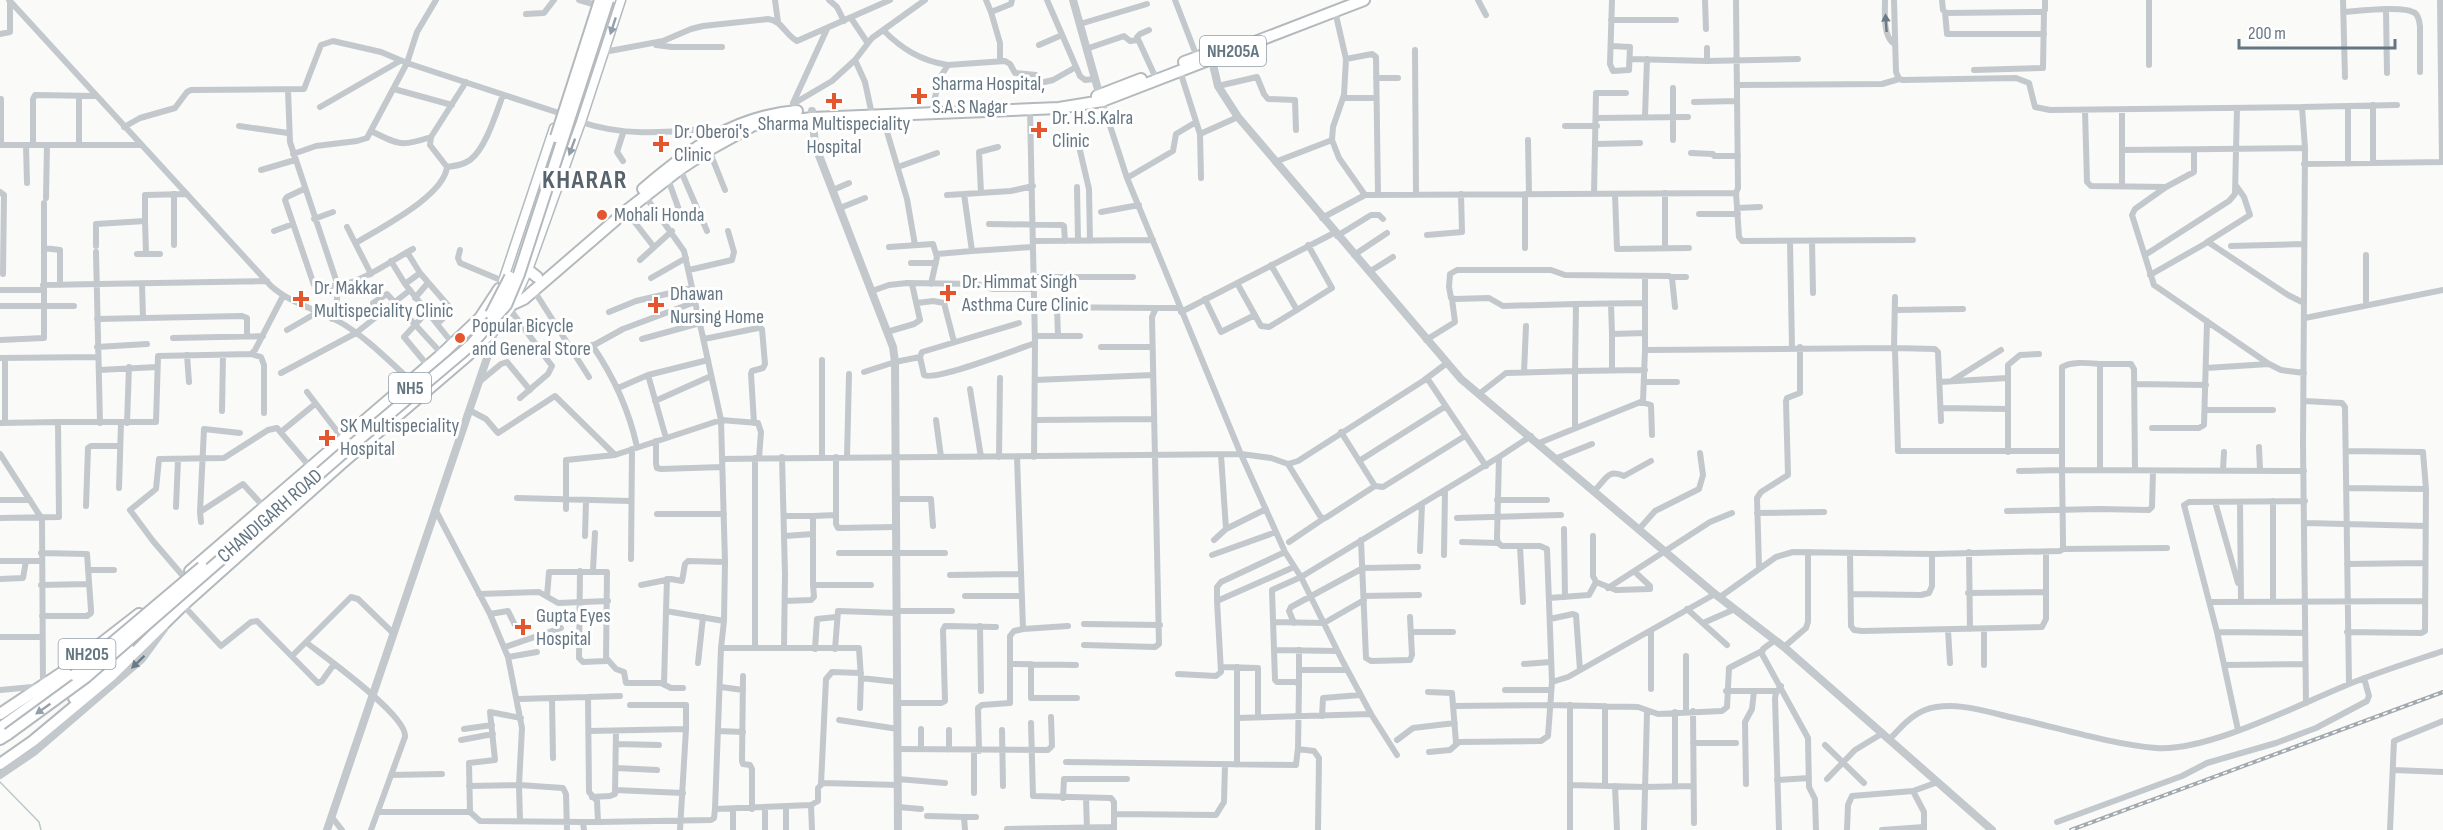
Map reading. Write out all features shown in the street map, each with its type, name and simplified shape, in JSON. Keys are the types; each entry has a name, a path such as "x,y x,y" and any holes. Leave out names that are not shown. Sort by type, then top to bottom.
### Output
{"highway":[{"name":"CHANDIGARH ROAD","path":"0,739 77,684 146,626 350,447 471,345 506,305 519,274 608,0"},
{"name":"NH205A","path":"512,303 533,274 643,193 712,137 741,122 792,112 882,115 1059,108 1100,98 1180,71 1204,56 1349,0"},
{"name":"NH205A","path":"812,114 1100,98 1154,74 1364,0"},
{"name":"NH5","path":"0,728 74,675 472,336 488,318 499,302 516,261 596,2"},
{"name":"NH205A","path":"512,303 533,289 626,211 643,193 668,179 709,150 754,125 792,112"},
{"path":"498,290 512,303"},
{"name":"NH205","path":"0,714 43,686 117,631 169,588 442,354 483,313 498,290"},
{"name":"NH205","path":"0,764 22,755 111,676 183,605 342,463 467,356 495,328 512,303"},
{"path":"0,759 72,701 146,626"}],"main road":[{"path":"533,274 621,0"},
{"path":"498,290 596,2"},
{"path":"581,43 604,52"}],"street":[{"path":"261,170 316,146 362,140 371,131 394,89 417,32 436,0"},
{"path":"526,14 544,13 554,0"},
{"path":"579,0 596,2"},
{"path":"775,0 778,22"},
{"path":"829,0 835,4 844,21"},
{"path":"604,52 652,44 703,26 768,19 778,22 797,41 890,0"},
{"path":"792,112 855,60 867,42 925,0"},
{"path":"986,0 1000,43 1000,61"},
{"path":"991,12 1011,4 1012,0"},
{"path":"1047,0 1083,79 1094,80"},
{"path":"1073,0 1094,80 1127,178 1241,454 1276,532 1337,651 1360,695 1397,755"},
{"path":"1175,0 1218,86 1238,117 1447,363 1479,394 1596,490 1718,595 1784,647 1992,830"},
{"path":"1478,0 1486,15"},
{"path":"1611,46 1630,47 1629,70 1612,70 1611,46 1611,20 1612,0"},
{"path":"1705,0 1706,30"},
{"path":"1736,0 1738,156 1736,192 1741,240 1913,240"},
{"path":"1885,0 1887,32 1893,43"},
{"path":"1894,0 1895,39 1893,43 1896,72 1899,79"},
{"path":"1942,0 1947,34 2044,34"},
{"path":"1974,69 2043,68 2044,0"},
{"path":"2149,0 2149,65"},
{"path":"2343,0 2345,77"},
{"path":"2304,164 2443,162 2440,0"},
{"path":"0,34 10,32 9,1"},
{"path":"9,1 267,281 283,296 356,333 411,381"},
{"path":"1080,24 1147,4"},
{"path":"2386,10 2387,74"},
{"path":"1335,11 1346,59 1343,98 1333,127 1332,140 1339,158 1365,195"},
{"path":"1945,12 2044,11"},
{"path":"2344,12 2411,11 2418,16 2421,40 2420,72"},
{"path":"851,18 867,42"},
{"path":"1611,20 1676,20"},
{"path":"792,112 827,29"},
{"path":"883,30 907,51 948,65 1008,62 1017,74 1036,75 1040,82 1053,80 1076,67"},
{"path":"1149,30 1138,35 1138,40 1154,74"},
{"path":"1039,45 1062,35"},
{"path":"1086,49 1124,36 1130,42 1138,40"},
{"path":"124,127 140,118 175,108 191,90 298,90 306,86 318,50 325,42 339,42 372,50 559,113"},
{"path":"652,44 672,47 722,48"},
{"path":"1707,48 1707,61"},
{"path":"1415,50 1416,195"},
{"path":"1346,59 1374,54 1378,195"},
{"path":"1631,59 1707,61 1798,58"},
{"path":"1645,116 1647,59"},
{"path":"855,60 865,82 871,110"},
{"path":"320,107 404,62"},
{"path":"933,107 939,79 948,65"},
{"path":"1180,71 1200,134 1201,178"},
{"path":"1218,86 1255,76 1268,99 1295,100 1296,130"},
{"path":"1376,78 1398,78"},
{"path":"1737,85 1882,84 1899,79 1909,81 2016,78 2029,83 2035,107 2050,110 2397,105"},
{"path":"356,243 405,212 435,189 446,175 447,167 430,145 431,137 466,82"},
{"path":"1673,88 1673,140"},
{"path":"394,89 452,105"},
{"path":"288,90 288,133 294,157 338,286 336,310 332,319"},
{"path":"1594,194 1597,144 1596,93 1626,93"},
{"path":"27,183 33,96 38,94 96,96"},
{"path":"447,167 462,165 472,159 485,138 503,95"},
{"path":"79,96 79,145"},
{"path":"1343,98 1376,98"},
{"path":"1,99 1,145 141,145"},
{"path":"1694,102 1737,101"},
{"path":"2373,105 2373,163"},
{"path":"2348,106 2348,164"},
{"path":"2302,107 2305,148 2303,244 2306,703"},
{"path":"2145,255 2229,201 2235,194 2237,187 2237,108"},
{"path":"1030,110 1035,457"},
{"path":"2085,110 2087,182 2094,186 2166,187"},
{"path":"2122,110 2122,186"},
{"path":"812,114 815,145 872,291 895,362 898,830"},
{"path":"882,115 910,211 915,245"},
{"path":"1200,134 1238,117"},
{"path":"1597,118 1688,117"},
{"path":"581,122 623,133 648,134 703,129 712,137"},
{"path":"1127,178 1173,152 1176,134 1196,122"},
{"path":"239,126 288,133"},
{"path":"1565,126 1597,126"},
{"path":"371,131 399,144 408,144 431,137"},
{"path":"623,133 617,152 623,161"},
{"path":"1275,162 1332,140"},
{"path":"1525,248 1528,140"},
{"path":"1078,142 1089,189 1090,241"},
{"path":"1597,144 1640,143"},
{"path":"0,340 44,338 47,145"},
{"path":"981,193 979,152 998,147"},
{"path":"2122,150 2305,148"},
{"path":"709,150 725,190"},
{"path":"2193,150 2193,174 2166,187 2133,213 2132,218 2154,285 2269,364 2281,370 2304,373"},
{"path":"898,167 937,153"},
{"path":"1690,153 1738,156"},
{"path":"680,169 706,231"},
{"path":"668,179 683,221"},
{"path":"833,189 849,183"},
{"path":"947,195 1011,191 1032,186"},
{"path":"1077,187 1078,241"},
{"path":"2150,275 2250,215 2244,197 2237,187"},
{"path":"304,189 285,198 312,283 317,286 353,283 410,251 420,273 452,310 436,324"},
{"path":"0,192 4,195 2,208 3,274"},
{"path":"1322,218 1365,195 1736,192"},
{"path":"378,812 470,812 480,820 584,822 711,820 714,818 724,621 725,562 721,420 686,258 672,231 643,193"},
{"path":"174,194 174,245"},
{"path":"146,254 145,195 187,194"},
{"path":"964,194 972,251"},
{"path":"1427,235 1462,232 1461,194"},
{"path":"1615,194 1617,249 1689,248"},
{"path":"1665,194 1665,248"},
{"path":"840,208 865,198"},
{"path":"1101,212 1139,206"},
{"path":"1699,214 1760,207"},
{"path":"626,211 654,247"},
{"path":"314,219 333,212"},
{"path":"1034,307 1180,310 1371,216 1378,215 1383,219"},
{"path":"100,423 96,224 145,221"},
{"path":"274,231 293,224"},
{"path":"988,224 1062,225 1065,241"},
{"path":"347,227 371,274"},
{"path":"640,260 672,231"},
{"path":"689,270 732,260 734,252 728,231"},
{"path":"1354,255 1387,232"},
{"path":"937,254 1065,241 1153,240"},
{"path":"1790,241 1792,348"},
{"path":"1812,241 1813,293"},
{"path":"2207,242 2304,303"},
{"path":"889,247 933,244 937,254 931,284"},
{"path":"2231,246 2303,244"},
{"path":"1237,283 1263,328 1267,328 1332,288 1308,246"},
{"path":"44,248 60,250 60,285"},
{"path":"460,250 458,258 460,262 498,290"},
{"path":"137,254 160,254"},
{"path":"2366,255 2366,305"},
{"path":"1369,272 1394,257"},
{"path":"651,278 686,258"},
{"path":"392,261 426,313 453,344"},
{"path":"911,263 936,263"},
{"path":"1271,265 1297,310"},
{"path":"1426,340 1455,322 1449,282 1450,274 1454,270 1551,270 1565,275 1686,277"},
{"path":"405,284 420,273"},
{"path":"1539,443 1644,399 1645,276"},
{"path":"1033,277 1133,278"},
{"path":"1672,277 1675,307"},
{"path":"0,290 60,285 267,281"},
{"path":"142,284 143,318"},
{"path":"415,298 428,284"},
{"path":"872,291 889,285 912,284 978,284 992,289 1033,289"},
{"path":"887,332 918,323 920,315 912,284"},
{"path":"609,312 645,299 692,288"},
{"path":"533,289 589,377"},
{"path":"281,372 356,333 410,290"},
{"path":"2305,318 2443,290"},
{"path":"378,315 373,307 374,301 386,294 442,354"},
{"path":"251,354 263,336 283,296"},
{"path":"1895,297 1894,348 1898,451 2061,451"},
{"path":"1452,299 1489,298 1503,306 1645,303"},
{"path":"1205,299 1221,332 1255,315"},
{"path":"917,303 933,300 944,303 954,342"},
{"path":"576,355 623,329 695,302"},
{"path":"512,303 552,366 548,374 520,398"},
{"path":"1575,428 1576,304"},
{"path":"1611,304 1612,370"},
{"path":"0,306 74,306"},
{"path":"1057,308 1058,336"},
{"path":"1084,645 1157,647 1159,644 1152,347 1152,313 1156,308"},
{"path":"1895,310 1963,309"},
{"path":"287,330 318,312"},
{"path":"426,313 404,337 428,366"},
{"path":"327,830 470,410 495,328 483,313"},
{"path":"97,319 242,316 247,318 248,336"},
{"path":"2152,428 2202,427 2205,422 2207,321"},
{"path":"642,339 700,323"},
{"path":"1019,323 922,352 924,375 930,377 1035,340 1058,336 1080,336"},
{"path":"1524,372 1526,326"},
{"path":"704,339 762,329 765,364 763,368 752,371 751,374 754,423"},
{"path":"1612,334 1645,333"},
{"path":"173,338 263,336"},
{"path":"97,347 147,344"},
{"path":"592,345 618,388 632,426 634,448 630,501 631,559"},
{"path":"1101,347 1152,347"},
{"path":"1645,350 1792,348 1938,350 1941,421"},
{"path":"1759,567 1757,498 1759,494 1788,475 1786,401 1788,397 1800,393 1800,348"},
{"path":"1953,380 2001,350"},
{"path":"98,357 2,358 2,423 156,422 157,361 161,355 251,354 261,357 264,364 264,413"},
{"path":"2008,452 2008,365 2012,359 2020,355 2039,354"},
{"path":"188,355 189,382"},
{"path":"222,411 223,355"},
{"path":"864,372 921,357"},
{"path":"618,388 648,375 708,360"},
{"path":"822,360 822,457"},
{"path":"478,383 501,364 507,362 530,390"},
{"path":"722,459 1241,454 1271,458 1288,464 1298,461 1447,363"},
{"path":"2063,549 2061,367 2065,364 2131,364 2134,369 2135,470"},
{"path":"2100,364 2100,470"},
{"path":"2206,368 2269,364"},
{"path":"99,370 157,367"},
{"path":"119,488 120,446 129,368"},
{"path":"1479,394 1503,374 1645,370"},
{"path":"847,457 849,374"},
{"path":"648,375 666,438"},
{"path":"1035,380 1153,375"},
{"path":"655,401 711,376"},
{"path":"999,457 1000,378"},
{"path":"1427,378 1486,466"},
{"path":"1940,382 2007,378"},
{"path":"1645,382 1677,382"},
{"path":"2134,384 2206,385"},
{"path":"970,389 981,457"},
{"path":"307,393 344,439"},
{"path":"470,410 486,419 498,433 555,396 615,455"},
{"path":"2304,401 2344,404 2349,684"},
{"path":"1641,402 1651,405 1652,435"},
{"path":"282,431 315,404"},
{"path":"1359,461 1446,406"},
{"path":"1941,408 2008,409"},
{"path":"2206,410 2273,410"},
{"path":"1035,420 1153,419"},
{"path":"566,509 566,460 615,455 721,420 758,423 761,432 757,458 755,648"},
{"path":"936,420 941,457"},
{"path":"0,518 57,518 60,514 58,422"},
{"path":"183,576 130,510 156,489 159,459 224,459 268,430 277,428 282,431 310,467"},
{"path":"201,522 201,460 204,429 240,433"},
{"path":"1341,432 1375,486"},
{"path":"1289,542 1375,486 1383,487 1465,436"},
{"path":"1299,684 1275,681 1272,590 1301,577 1486,466 1531,436"},
{"path":"656,441 656,464 661,470 722,467"},
{"path":"1557,458 1592,444"},
{"path":"86,506 88,448 91,446 120,446"},
{"path":"2259,447 2260,470"},
{"path":"2346,451 2424,452 2426,489 2425,631 2347,632"},
{"path":"2223,470 2224,452"},
{"path":"1640,528 1655,510 1699,489 1703,475 1700,453"},
{"path":"1221,455 1226,529"},
{"path":"836,457 838,528 896,527"},
{"path":"1017,457 1023,629"},
{"path":"1498,543 1499,457"},
{"path":"0,690 43,686 40,561 42,519 1,458"},
{"path":"782,458 784,648"},
{"path":"176,507 178,459"},
{"path":"1596,490 1612,473 1616,472 1624,476 1651,461"},
{"path":"1288,464 1323,519"},
{"path":"2019,471 2304,471"},
{"path":"2007,511 2151,510 2152,471"},
{"path":"201,512 243,484 264,507"},
{"path":"2346,488 2426,489"},
{"path":"1444,555 1445,491"},
{"path":"517,498 630,501"},
{"path":"896,499 931,499 933,526"},
{"path":"0,500 30,500"},
{"path":"1497,500 1547,500"},
{"path":"585,536 586,501"},
{"path":"2273,501 2273,600"},
{"path":"2238,729 2210,602 2184,507 2189,502 2305,501"},
{"path":"2215,502 2241,592"},
{"path":"2240,502 2241,601"},
{"path":"1420,551 1422,504"},
{"path":"1214,540 1226,529 1266,509"},
{"path":"436,511 490,614 508,657 522,728 520,820"},
{"path":"1757,513 1824,512"},
{"path":"1608,588 1710,522 1732,513"},
{"path":"657,514 724,514"},
{"path":"784,516 836,515"},
{"path":"1457,518 1561,515"},
{"path":"785,601 811,600 814,597 813,516"},
{"path":"2305,523 2425,526"},
{"path":"1564,529 1565,597"},
{"path":"1212,555 1276,532"},
{"path":"593,570 595,533"},
{"path":"784,536 813,534"},
{"path":"1593,536 1593,576 1596,582 1618,590 1650,589 1650,586 1635,572"},
{"path":"1361,540 1365,655 1368,660 1410,660 1410,618"},
{"path":"1456,743 1543,741 1548,736 1552,682 1547,549 1540,546 1506,547 1498,543 1462,542"},
{"path":"1520,546 1523,602"},
{"path":"1552,682 1562,681 1651,632 1687,609 1718,595 1779,555 1808,552 1932,554 2167,548"},
{"path":"41,553 85,552 88,557 91,610 90,615 42,616"},
{"path":"1178,674 1216,676 1221,672 1216,592 1221,582 1286,552"},
{"path":"1784,647 1806,628 1808,622 1808,552"},
{"path":"1969,552 1970,629"},
{"path":"1850,553 1851,626 1856,631 2042,627 2046,620 2046,552"},
{"path":"839,553 945,553"},
{"path":"1851,594 1921,595 1929,593 1932,586 1932,554"},
{"path":"0,561 40,561"},
{"path":"0,579 23,578 26,561"},
{"path":"641,585 667,579 682,580 685,564 688,561 725,562"},
{"path":"2347,564 2425,563"},
{"path":"1217,602 1294,567"},
{"path":"1294,623 1289,609 1363,568 1418,567"},
{"path":"88,570 114,570"},
{"path":"547,596 549,573 593,570 607,572 607,659 616,669 624,672 626,683 664,684 671,688 683,688"},
{"path":"580,571 580,662 604,662 607,659"},
{"path":"950,575 1022,574"},
{"path":"664,684 667,579"},
{"path":"1549,598 1590,596 1596,582"},
{"path":"41,585 90,584"},
{"path":"813,585 871,585"},
{"path":"169,588 221,646 254,620 260,622 318,683 334,664"},
{"path":"479,594 539,592 554,602 608,602"},
{"path":"1968,593 2046,592"},
{"path":"1273,622 1324,623 1364,598 1419,595"},
{"path":"965,596 1022,596"},
{"path":"292,656 351,597 358,599 393,633"},
{"path":"2210,602 2425,601"},
{"path":"1687,609 1727,645"},
{"path":"1703,623 1735,609"},
{"path":"490,614 508,611 515,625"},
{"path":"666,611 724,621"},
{"path":"836,648 836,613 841,611 952,611"},
{"path":"1550,619 1576,615 1580,670"},
{"path":"698,663 703,617"},
{"path":"815,649 817,619 836,617"},
{"path":"1084,624 1160,625"},
{"path":"980,626 981,691"},
{"path":"974,793 978,708 982,705 1010,703 1010,636 1014,631 1023,629 1068,626"},
{"path":"897,703 944,702 943,627 996,627"},
{"path":"505,647 561,628"},
{"path":"1984,629 1984,665"},
{"path":"1948,630 1950,663"},
{"path":"1410,632 1453,632"},
{"path":"1651,632 1652,689"},
{"path":"2217,632 2305,633"},
{"path":"0,637 42,637"},
{"path":"1454,706 1638,707 1658,714 1725,710 1728,668 1762,651 1775,640"},
{"path":"307,643 372,694 405,728 406,732 371,830"},
{"path":"721,648 859,648 860,708"},
{"path":"1274,650 1337,651"},
{"path":"1066,762 1296,765 1299,650"},
{"path":"1762,651 1778,689 1808,738 1809,789 1815,799 1816,830"},
{"path":"1890,739 1918,713 1945,707 1988,712 2115,741 2159,748 2189,744 2238,729 2364,678 2443,651"},
{"path":"508,657 537,652"},
{"path":"1686,656 1693,743 1694,823"},
{"path":"1524,664 1551,662"},
{"path":"1011,664 1076,665"},
{"path":"1031,664 1031,698 1077,698"},
{"path":"2225,665 2304,664"},
{"path":"1222,667 1258,668 1258,717"},
{"path":"1237,667 1237,765"},
{"path":"1299,670 1347,670"},
{"path":"715,809 811,806 818,801 818,788 821,784 826,679 832,672 897,682"},
{"path":"742,676 742,763 750,765 752,769 752,809"},
{"path":"2057,822 2182,776 2207,763 2276,743 2316,728 2367,701 2369,696 2364,678"},
{"path":"721,687 743,690"},
{"path":"1726,691 1778,689"},
{"path":"1778,689 1779,830"},
{"path":"1505,690 1551,690"},
{"path":"1746,784 1745,722 1752,709 1754,691"},
{"path":"1428,692 1451,693 1456,743 1450,750 1429,752"},
{"path":"1322,716 1323,698 1360,695"},
{"path":"518,699 620,696"},
{"path":"588,697 589,792 591,797 597,801 603,830"},
{"path":"552,699 553,758"},
{"path":"630,705 686,705 680,830"},
{"path":"1570,705 1570,830"},
{"path":"1605,706 1605,786"},
{"path":"470,812 470,761 494,761 490,711 520,718"},
{"path":"1644,830 1647,711"},
{"path":"1675,712 1675,787"},
{"path":"1237,718 1371,714"},
{"path":"898,749 1032,752 1051,749 1051,717"},
{"path":"839,720 898,729"},
{"path":"2390,830 2395,739 2443,721"},
{"path":"1007,829 1114,828 1114,802 1111,798 1033,796 1031,723"},
{"path":"1397,740 1413,728 1455,723"},
{"path":"464,729 492,725"},
{"path":"588,731 686,729"},
{"path":"921,729 921,749"},
{"path":"949,730 949,750"},
{"path":"1002,730 1003,786"},
{"path":"591,797 610,796 615,790 616,731"},
{"path":"718,731 743,732"},
{"path":"1827,779 1858,747 1883,733"},
{"path":"460,740 493,734"},
{"path":"1693,743 1736,743"},
{"path":"616,744 659,746"},
{"path":"1825,745 1864,783"},
{"path":"1298,747 1299,750 1314,752 1318,755 1318,830"},
{"path":"0,775 22,755"},
{"path":"1115,814 1216,815 1224,802 1225,765"},
{"path":"616,768 657,770"},
{"path":"2393,770 2443,772"},
{"path":"391,775 442,774"},
{"path":"1778,780 1809,778"},
{"path":"1063,798 1064,779 1127,779"},
{"path":"1847,830 1848,804 1852,796 1913,791 1938,782"},
{"path":"821,784 945,783"},
{"path":"470,786 519,785 566,790 567,830"},
{"path":"1570,785 1645,788 1694,786"},
{"path":"1615,786 1617,830"},
{"path":"615,790 683,793"},
{"path":"1882,830 1924,828 1924,812 1913,791"},
{"path":"1086,798 1087,829"},
{"path":"811,806 812,830"},
{"path":"898,807 921,809"},
{"path":"765,808 765,830"},
{"path":"786,808 786,830"},
{"path":"733,809 733,830"},
{"path":"331,816 342,830"},
{"path":"927,816 976,817"},
{"path":"964,817 965,830"},
{"path":"640,820 640,830"},
{"path":"584,822 584,830"}],"waterway":[{"path":"0,782 39,822 41,830"}],"railway":[{"path":"2071,830 2443,692"}],"place":[{"name":"Sharma Hospital, S.A.S Nagar","path":"919,96"},
{"name":"Sharma Multispeciality Hospital","path":"834,101"},
{"name":"Dr. H.S.Kalra Clinic","path":"1039,130"},
{"name":"Dr. Oberoi's Clinic","path":"661,144"},
{"name":"Mohali Honda","path":"602,215"},
{"name":"Dr. Himmat Singh Asthma Cure Clinic","path":"948,293"},
{"name":"Dr. Makkar Multispeciality Clinic","path":"301,299"},
{"name":"Dhawan Nursing Home","path":"656,305"},
{"name":"Popular Bicycle and General Store","path":"460,338"},
{"name":"SK Multispeciality Hospital","path":"327,438"},
{"name":"Gupta Eyes Hospital","path":"523,627"}],"district":[{"name":"KHARAR","path":"585,180"}]}
